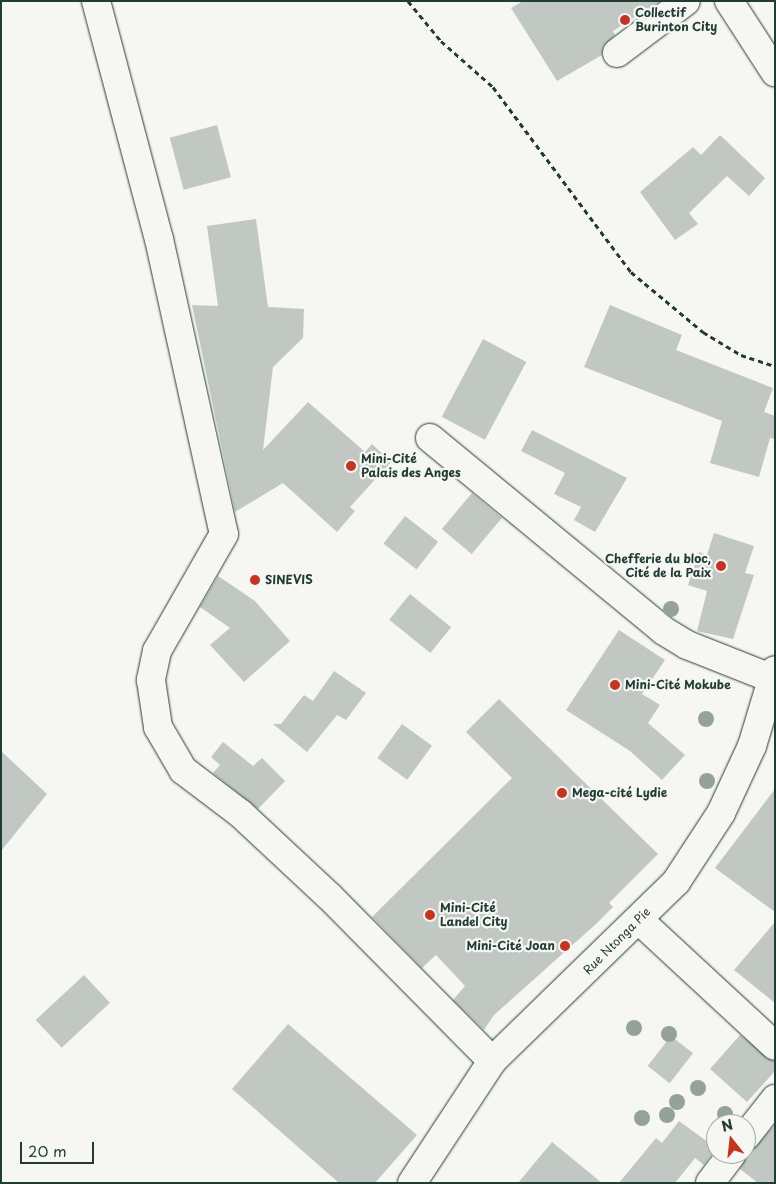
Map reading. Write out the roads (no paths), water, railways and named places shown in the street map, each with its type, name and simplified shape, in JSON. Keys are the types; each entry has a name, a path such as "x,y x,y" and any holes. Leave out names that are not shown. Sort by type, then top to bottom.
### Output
{"street":[{"path":"96,1 159,239 224,534 157,651 151,680 158,727 183,770 240,814 322,890 492,1061"},
{"path":"617,53 686,1"},
{"path":"729,1 775,72"},
{"path":"430,438 664,631 687,645 774,674"},
{"name":"Rue Ntonga Pie","path":"412,1183 492,1061 676,882 721,813 752,746 774,674"},
{"path":"639,920 775,1046"},
{"path":"756,1123 775,1099"},
{"path":"710,1183 724,1164"}],"place":[{"name":"Collectif Burinton City","path":"625,20"},
{"name":"Mini-Cité Palais des Anges","path":"351,466"},
{"name":"Chefferie du bloc, Cité de la Paix","path":"721,566"},
{"name":"SINEVIS","path":"255,580"},
{"name":"Mini-Cité Mokube","path":"615,685"},
{"name":"Mega-cité Lydie","path":"562,793"},
{"name":"Mini-Cité Landel City","path":"430,915"},
{"name":"Mini-Cité Joan","path":"565,946"}]}
